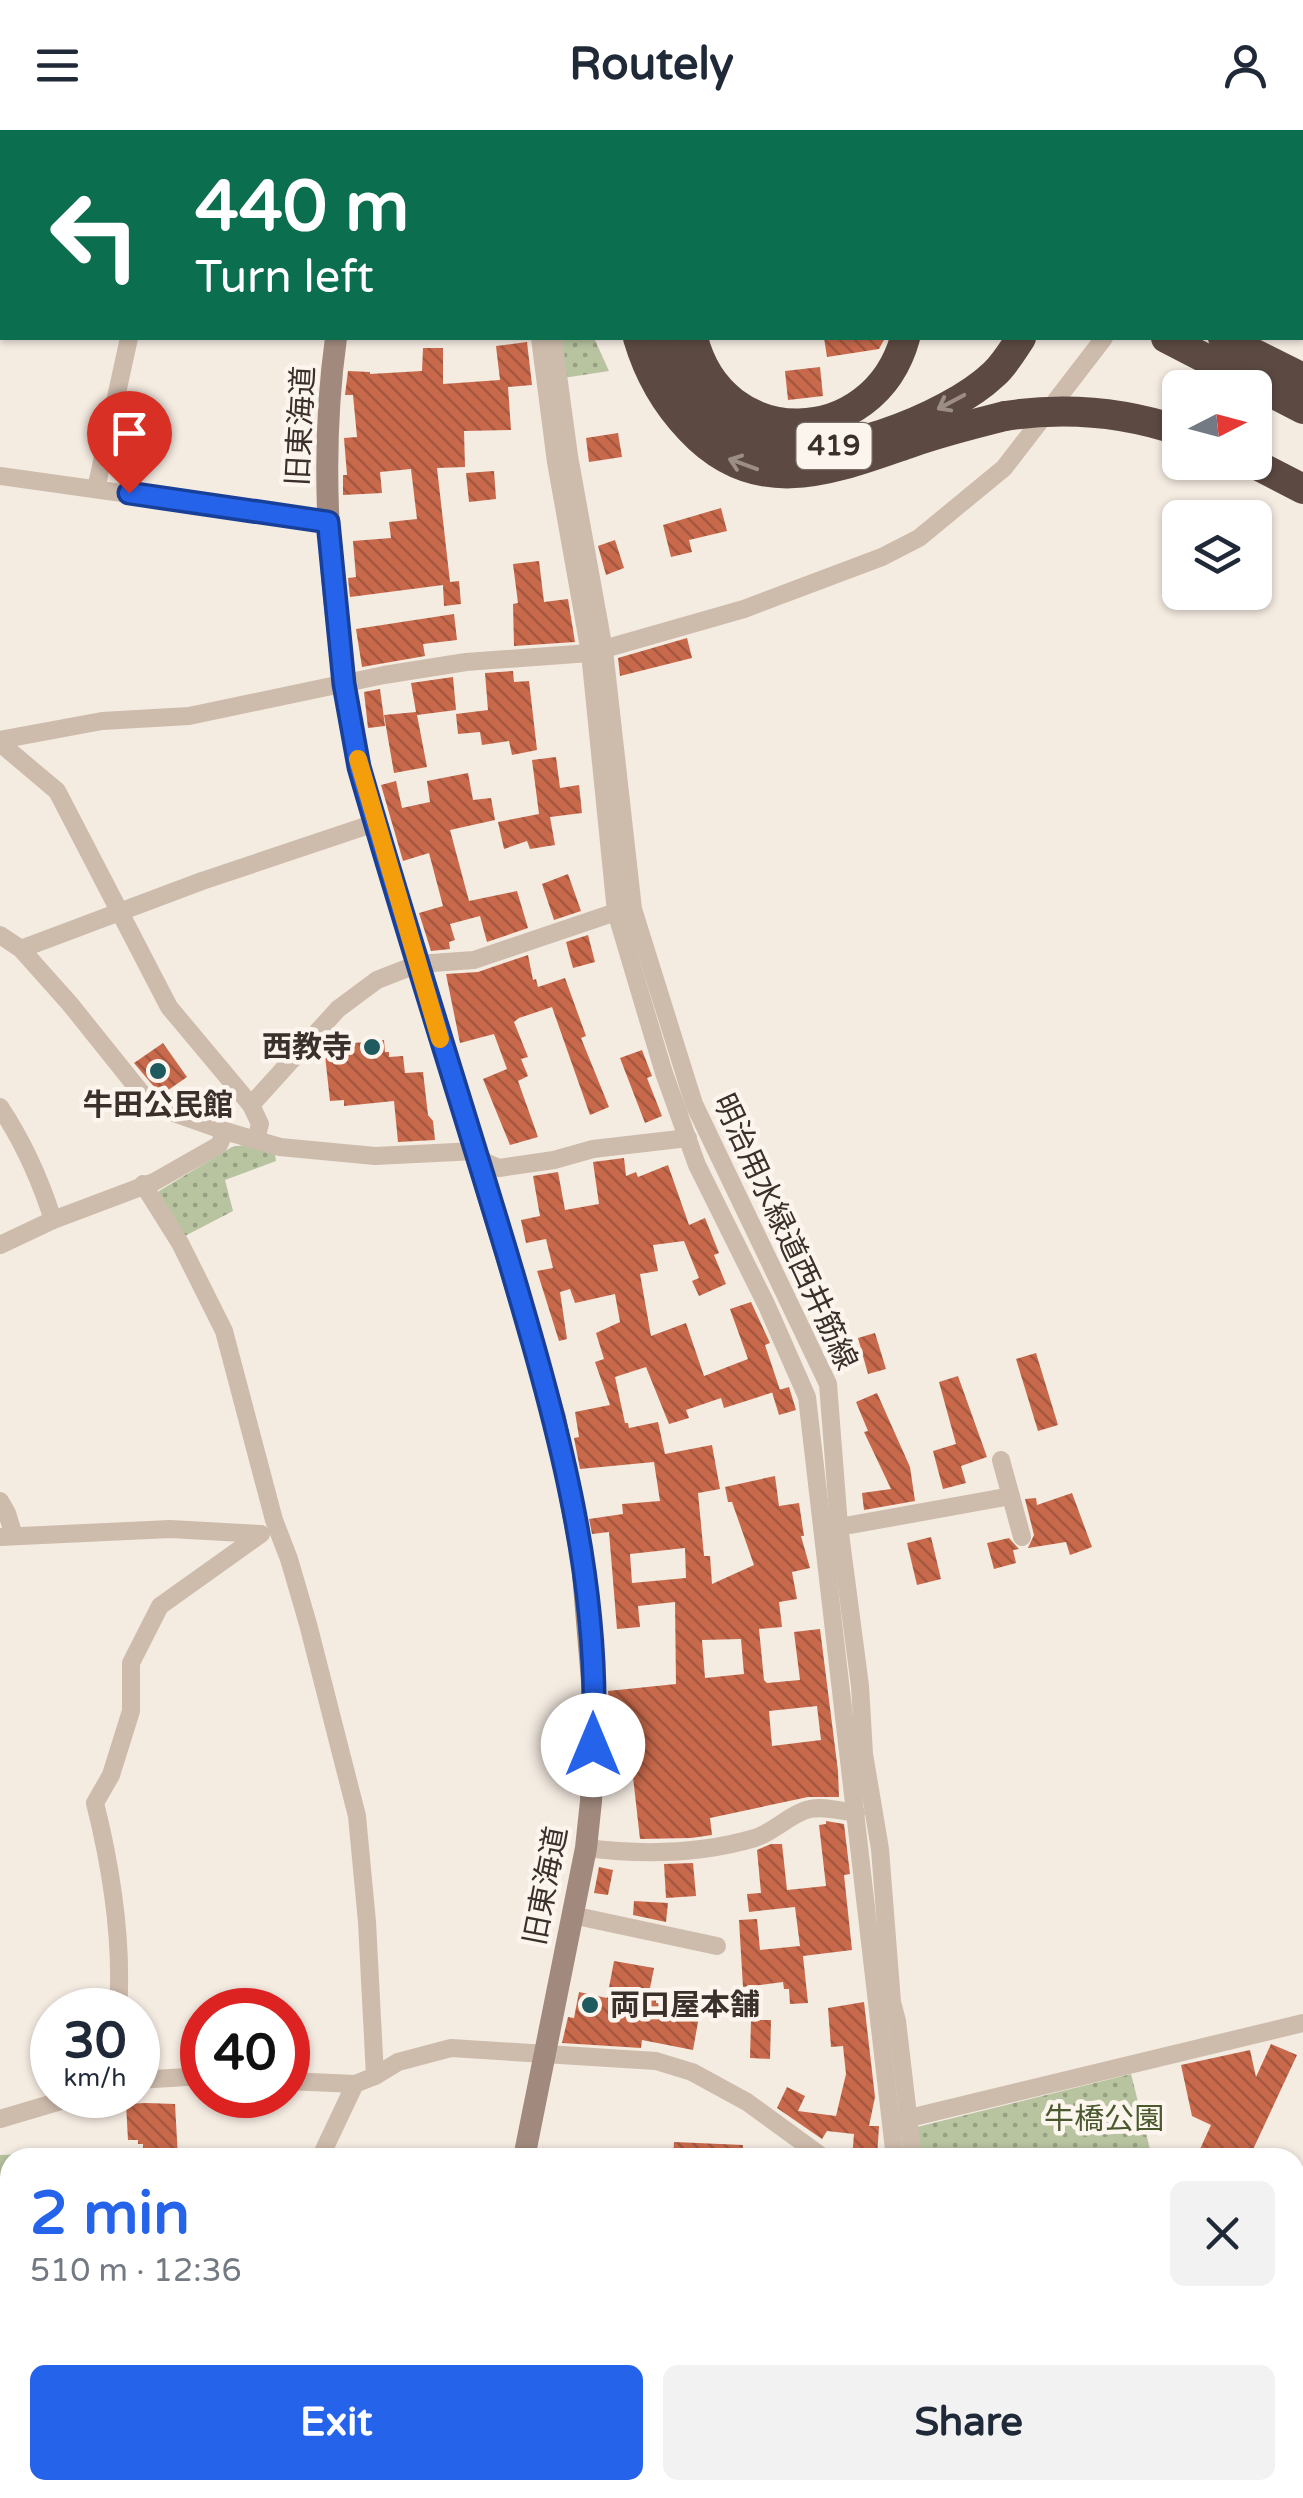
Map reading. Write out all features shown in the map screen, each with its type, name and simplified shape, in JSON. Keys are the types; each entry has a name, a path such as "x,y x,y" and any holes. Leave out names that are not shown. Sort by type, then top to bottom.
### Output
{"highway":[{"name":"419","path":"639,340 659,390 702,442 726,458 757,470 798,474 841,468 922,439 1005,416 1068,410 1108,414 1162,427"},
{"name":"419","path":"669,340 690,388 710,412 735,433 787,452 839,445 930,414 994,374 1020,340"},
{"name":"419","path":"694,340 708,376 722,392 751,414 787,424 811,424 854,409 874,392 893,367 904,340"},
{"path":"1170,340 1303,409"},
{"path":"1227,340 1303,378"},
{"path":"1272,473 1303,489"}],"street":[{"path":"96,488 129,340"},
{"name":"旧東海道","path":"336,340 330,382 328,522 344,684 359,767 556,1418 582,1562 595,1716 586,1848 526,2148"},
{"path":"540,340 562,495 597,652 616,912 664,1073 697,1165 807,1397 831,1528 856,1813 900,2120 896,2148"},
{"name":"明治用水緑道西井筋線","path":"553,340 633,909 694,1104 828,1384 837,1391 831,1528 860,1686 864,1754 880,1849 900,2120 909,2148"},
{"path":"0,742 102,721 189,716 466,662 597,652 744,609 882,557 919,538 1004,468 1102,340"},
{"path":"0,476 328,522"},
{"path":"0,742 58,791 169,1007 251,1105 260,1124 256,1139"},
{"path":"22,949 375,823"},
{"path":"251,1105 338,1009 377,980 418,964 474,960 616,912"},
{"path":"0,934 22,949 151,1105 280,1147 375,1156 476,1151 485,1162 498,1168 554,1160 593,1149 688,1138"},
{"path":"0,1107 28,1152 53,1220"},
{"path":"0,1245 53,1220 154,1182 219,1144 225,1130"},
{"path":"143,1184 180,1243 224,1331 267,1527 303,1608 357,1816 376,2076"},
{"path":"807,1397 837,1391"},
{"path":"1001,1460 1022,1537"},
{"path":"831,1528 1011,1496"},
{"path":"0,1501 8,1512 7,1537 267,1527"},
{"path":"120,1988 112,1871 95,1803 111,1775 131,1710 131,1663 160,1606 267,1527"},
{"path":"586,1848 623,1852 706,1850 758,1837 806,1810 856,1813"},
{"path":"572,1915 717,1946"},
{"path":"900,2120 1303,2023"},
{"path":"310,2082 355,2084 398,2062 451,2048 656,2062 692,2072 747,2102 810,2148"},
{"path":"325,2148 355,2084"},
{"path":"0,2118 30,2109"}],"green space":[{"path":"557,340 595,340 609,371 563,378"},
{"path":"244,1145 275,1154 276,1161 225,1180 233,1211 183,1237 159,1201 159,1191 232,1147"},
{"name":"牛橋公園","path":"1131,2074 1150,2148 919,2148 917,2127"}],"building":[{"path":"824,340 884,340 879,349 827,357"},
{"path":"527,342 532,385 508,387 511,430 464,431 465,467 437,468 450,582 459,581 461,604 444,606 443,585 350,597 348,578 356,577 353,541 391,538 389,522 417,519 411,469 380,472 382,493 343,495 343,475 347,475 344,438 357,437 353,395 345,395 348,371 422,371 423,348 443,348 443,384 500,380 496,346"},
{"path":"820,367 823,396 788,400 785,371"},
{"path":"618,433 622,457 589,462 586,438"},
{"path":"494,471 496,499 469,502 466,473"},
{"path":"721,508 727,531 689,540 692,552 671,557 663,525"},
{"path":"615,540 624,568 606,575 598,546"},
{"path":"539,561 544,602 568,599 575,642 514,646 513,604 518,603 513,564"},
{"path":"454,614 457,640 423,644 425,656 362,667 356,629"},
{"path":"687,638 692,658 620,676 618,658"},
{"path":"513,671 514,682 529,681 537,750 512,755 509,741 482,745 480,732 458,734 456,714 488,710 485,673"},
{"path":"453,677 456,710 417,715 427,767 394,773 384,715 416,712 411,683"},
{"path":"380,689 385,726 368,728 364,692"},
{"path":"556,757 560,788 579,785 582,813 550,817 555,845 530,849 527,841 504,849 498,822 539,814 532,760"},
{"path":"468,773 473,800 491,798 495,820 450,830 469,901 517,891 528,928 487,942 480,916 450,924 455,940 449,942 450,949 431,951 419,913 443,906 429,853 403,861 381,785 396,781 402,808 430,802 427,781"},
{"path":"568,874 581,911 554,920 542,884"},
{"path":"588,935 595,962 573,968 566,942"},
{"path":"528,955 538,987 565,978 586,1036 581,1038 609,1107 590,1115 552,1007 519,1018 514,1022 528,1057 521,1059 528,1076 518,1081 538,1137 510,1145 483,1079 507,1069 494,1034 460,1043 446,974 478,972"},
{"path":"384,1040 389,1057 403,1056 405,1073 423,1072 435,1140 398,1142 394,1101 344,1106 344,1100 330,1101 324,1046"},
{"name":"牛田公民館","path":"163,1043 187,1077 161,1095 134,1063"},
{"path":"642,1050 652,1076 647,1078 662,1116 645,1123 620,1058"},
{"path":"624,1158 626,1176 636,1172 638,1177 668,1165 689,1225 705,1218 719,1253 714,1255 726,1284 699,1296 692,1281 699,1278 684,1241 653,1245 658,1271 640,1274 651,1336 686,1323 704,1376 748,1359 730,1309 751,1302 770,1343 765,1345 780,1390 724,1408 721,1398 686,1410 689,1418 669,1424 646,1367 615,1377 625,1423 629,1428 658,1422 665,1454 712,1445 720,1489 698,1493 704,1556 710,1556 712,1584 754,1565 725,1487 775,1476 779,1506 799,1503 801,1536 810,1568 792,1572 797,1599 779,1602 782,1627 759,1629 764,1680 800,1680 794,1632 820,1629 839,1797 808,1797 710,1818 712,1835 640,1839 632,1768 614,1770 608,1691 676,1684 675,1602 638,1606 640,1627 617,1629 609,1532 592,1534 589,1519 623,1514 622,1504 660,1501 654,1462 580,1469 574,1438 579,1437 575,1412 610,1405 595,1362 604,1359 596,1333 620,1322 615,1294 575,1303 570,1289 560,1292 567,1339 559,1341 537,1271 553,1268 546,1239 526,1243 521,1220 540,1216 533,1176 558,1172 565,1210 599,1204 593,1162","holes":["685,1548 686,1578 632,1583 630,1554","741,1639 744,1674 705,1678 702,1640","817,1706 821,1740 772,1746 769,1711"]},
{"path":"875,1333 886,1369 868,1374 858,1338"},
{"path":"1036,1353 1058,1425 1038,1431 1016,1359"},
{"path":"958,1376 987,1457 961,1466 966,1483 943,1489 933,1451 956,1444 939,1382"},
{"path":"789,1387 796,1410 779,1415 772,1392"},
{"path":"877,1393 910,1467 915,1501 864,1510 862,1493 891,1489 864,1432 868,1431 856,1402"},
{"path":"1072,1493 1092,1547 1070,1555 1066,1542 1028,1548 1034,1535 1025,1499 1036,1498 1037,1505"},
{"path":"931,1537 941,1579 917,1585 907,1543"},
{"path":"1009,1538 1019,1549 1013,1550 1016,1563 994,1569 987,1543"},
{"path":"826,1821 844,1824 850,1874 844,1875 852,1950 803,1956 808,2003 790,2004 789,1989 784,1989 783,1982 743,1987 739,1920 757,1919 760,1950 800,1946 795,1907 749,1912 747,1894 761,1893 757,1850 771,1844 782,1844 787,1890 826,1886 819,1825"},
{"path":"693,1863 696,1896 666,1898 664,1864"},
{"path":"599,1867 613,1870 608,1895 594,1893"},
{"path":"634,1901 668,1903 666,1922 633,1915"},
{"path":"614,1961 654,1968 648,1998 656,1998 656,2003 700,2011 693,2050 642,2040 641,2048 562,2043 568,2017 574,2018 579,1992 607,1998"},
{"path":"864,2002 875,2097 869,2126 879,2126 878,2148 853,2148 854,2134 827,2131 822,2139 777,2108 787,2087 805,2096 798,2111 836,2116 846,2074 843,2046 831,2047 828,2008"},
{"path":"751,2020 771,2020 770,2059 750,2058"},
{"path":"1271,2044 1297,2055 1254,2148 1201,2148 1211,2125 1192,2116 1181,2065 1250,2050 1256,2077"},
{"path":"160,2103 175,2104 177,2148 143,2148 138,2140 128,2140 127,2118 160,2118"},
{"path":"674,2142 743,2145 743,2148 674,2148"}],"slow traffic":[{"path":"358,759 440,1039"}],"place":[{"name":"西教寺","path":"372,1047"},
{"name":"牛田公民館","path":"158,1071"},
{"name":"両口屋本舗","path":"590,2005"}],"route":[{"path":"129,493 328,522 344,684 359,767 556,1418 582,1562 595,1716 593,1745"}]}
